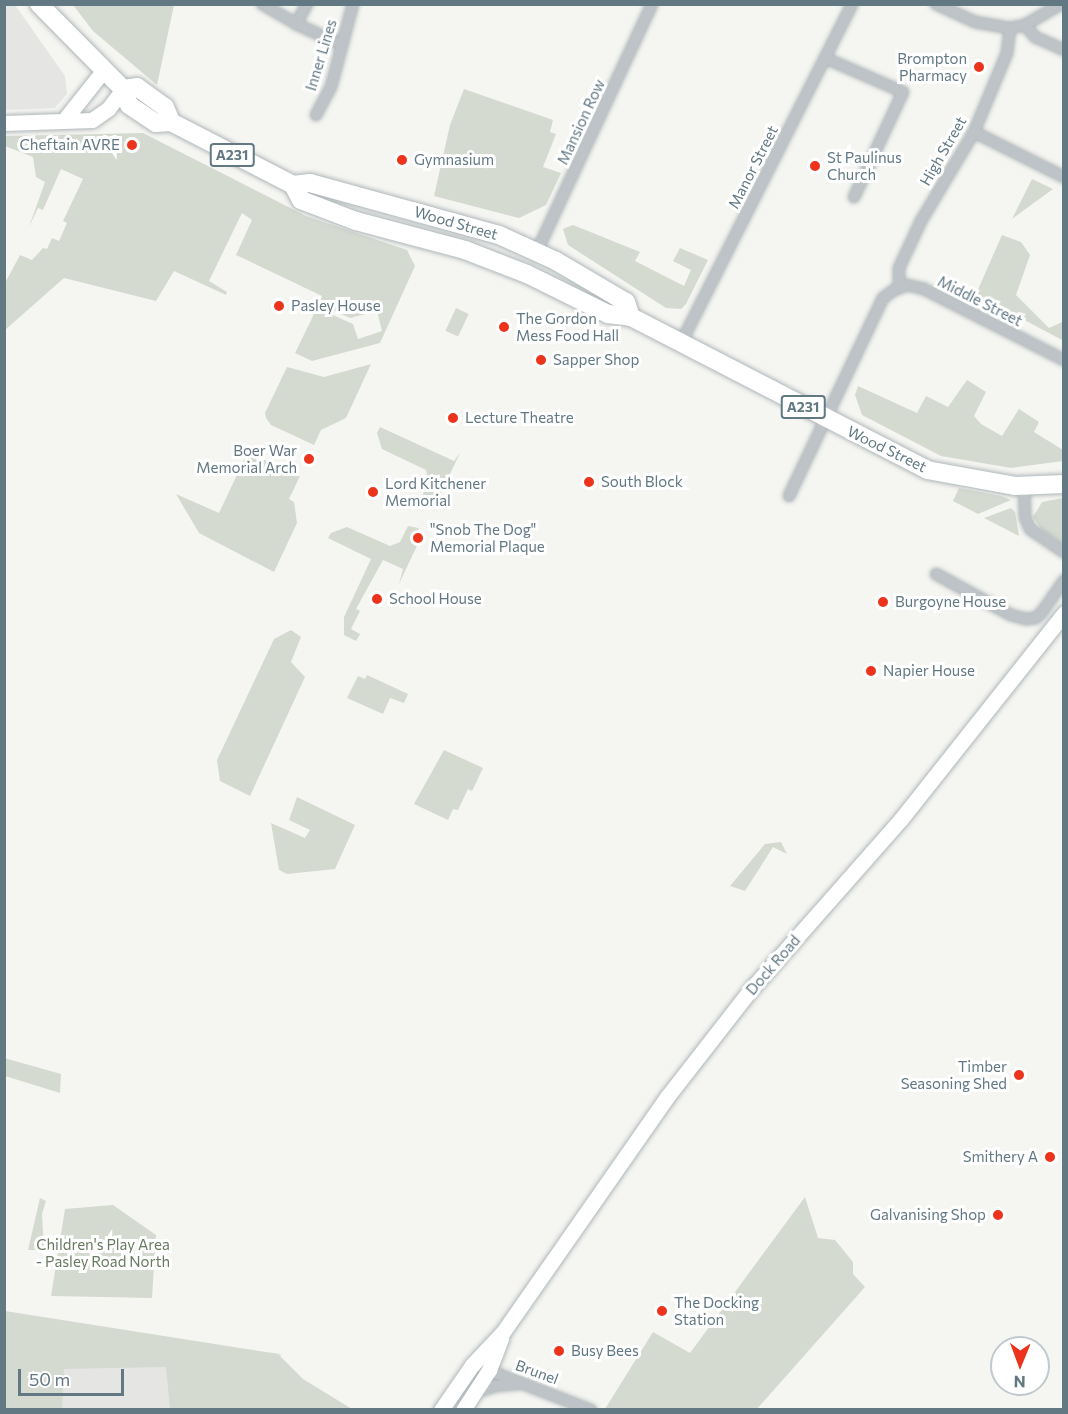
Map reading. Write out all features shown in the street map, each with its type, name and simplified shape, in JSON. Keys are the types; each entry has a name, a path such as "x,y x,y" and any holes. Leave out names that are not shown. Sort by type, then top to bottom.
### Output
{"main road":[{"name":"A231","path":"39,4 103,70"},
{"name":"Wood Street","path":"103,70 123,89 129,105 156,123 171,122 293,185 310,183 451,219 537,251 626,302 631,317"},
{"name":"Wood Street","path":"293,185 301,200 326,210 445,244 527,274 608,314 631,317 927,470 977,481 1024,485 1062,480"},
{"path":"445,244 451,219"},
{"path":"527,274 537,251"}],"street":[{"path":"262,4 296,24 342,45"},
{"path":"296,24 307,4"},
{"name":"Inner Lines","path":"316,115 331,87 353,4"},
{"name":"Mansion Row","path":"537,251 652,4"},
{"name":"Manor Street","path":"681,343 852,4"},
{"path":"936,4 947,7 975,22 1010,28 1025,25 1060,4"},
{"path":"1025,25 1035,37 1064,50"},
{"name":"High Street","path":"899,287 898,270 921,220 974,132 1007,53 1010,28"},
{"path":"825,58 903,92 854,197"},
{"path":"65,119 103,70"},
{"path":"4,123 65,119 92,120 108,109 123,89"},
{"path":"974,132 1064,177"},
{"path":"789,496 883,298 899,287"},
{"name":"Middle Street","path":"899,287 924,289 1064,360"},
{"path":"1024,485 1024,517 1029,529 1064,552"},
{"path":"936,574 1011,615 1036,618 1064,580"},
{"name":"Dock Road","path":"441,1410 472,1365 503,1332 667,1097 752,988 901,819 1064,613"},
{"name":"Dock Road","path":"463,1410 489,1370 503,1332"},
{"name":"Brunel","path":"472,1365 591,1410"},
{"path":"474,1393 495,1386 526,1384"}],"shaded area":[{"path":"4,5 15,5 65,76 67,94 55,108 5,110"},
{"path":"5,1317 281,1354 271,1409 5,1410"}],"green space":[{"path":"73,5 174,5 157,85 93,31"},
{"path":"464,89 553,120 550,132 556,134 543,167 561,173 546,205 519,218 434,196 450,125"},
{"path":"143,133 306,216 407,250 415,266 380,343 312,361 295,353 317,308 353,324 358,339 382,331 377,311 350,318 319,304 322,296 236,255 252,220 242,213 209,281 227,292 226,295 174,271 156,301 64,278 5,330 5,283 20,255 32,260 43,248 47,249 52,238 59,241 67,223 63,221 83,179 61,169 43,210 38,208 29,227 45,182 36,177 33,157 5,146 5,136"},
{"path":"1032,179 1053,189 1012,219"},
{"path":"573,225 640,252 635,261 684,286 691,270 673,261 680,248 708,260 686,304 681,309 666,308 568,245 563,229"},
{"path":"1002,235 1021,242 1030,255 1016,295 1049,328 1062,322 1062,340 976,294"},
{"path":"456,308 469,314 458,337 445,331"},
{"path":"371,364 346,418 321,430 314,445 271,425 266,418 265,413 287,367 324,377"},
{"path":"967,380 986,392 974,416 981,424 1002,436 1019,409 1039,422 1034,432 1063,450 1063,461 1011,468 941,456 862,415 855,395 858,386 917,413 926,396 948,407"},
{"path":"380,427 454,461 460,453 436,503 422,497 428,480 426,470 382,449 377,433"},
{"path":"254,455 300,476 289,499 294,502 297,523 274,572 199,533 176,494 219,513 244,460"},
{"path":"959,488 1011,500 978,514 953,501"},
{"path":"1064,498 1063,544 1041,529 1033,517 1042,502"},
{"path":"1011,508 1015,512 1019,536 984,518"},
{"path":"408,526 418,528 422,535 399,584 403,569 383,560 356,609 360,611 351,629 360,634 356,641 344,635 344,617 371,559 328,538 331,533 347,527 390,546 400,542"},
{"path":"291,630 301,637 291,662 305,677 250,796 220,781 217,760 274,639"},
{"path":"367,675 408,694 404,703 390,698 383,714 347,698 358,676 365,679"},
{"path":"444,750 483,768 472,791 468,789 458,810 453,809 448,820 414,804"},
{"path":"297,797 355,825 335,869 287,874 279,870 271,823 305,838 310,830 289,820"},
{"path":"781,842 787,854 773,847 745,891 730,886 765,844"},
{"path":"4,1058 61,1074 60,1093 5,1076"},
{"path":"805,1197 818,1238 835,1240 853,1262 853,1274 865,1287 757,1409 605,1409 653,1332 690,1353"},
{"path":"40,1198 46,1201 42,1214 44,1250 28,1250"},
{"name":"Children's Play Area - Pasley Road North","path":"113,1205 156,1235 152,1298 51,1296 65,1209"},
{"path":"5,1311 278,1354 303,1379 352,1409 170,1409 166,1367 64,1369 62,1409 5,1409"}],"place":[{"name":"Brompton Pharmacy","path":"979,67"},
{"name":"Cheftain AVRE","path":"132,145"},
{"name":"Gymnasium","path":"402,160"},
{"name":"St Paulinus Church","path":"815,166"},
{"name":"Pasley House","path":"279,306"},
{"name":"The Gordon Mess Food Hall","path":"504,327"},
{"name":"Sapper Shop","path":"541,360"},
{"name":"Lecture Theatre","path":"453,418"},
{"name":"Boer War Memorial Arch","path":"309,459"},
{"name":"South Block","path":"589,482"},
{"name":"Lord Kitchener Memorial","path":"373,492"},
{"name":"\"Snob The Dog\" Memorial Plaque","path":"418,538"},
{"name":"School House","path":"377,599"},
{"name":"Burgoyne House","path":"883,602"},
{"name":"Napier House","path":"871,671"},
{"name":"Timber Seasoning Shed","path":"1019,1075"},
{"name":"Smithery A","path":"1050,1157"},
{"name":"Galvanising Shop","path":"998,1215"},
{"name":"The Docking Station","path":"662,1311"},
{"name":"Busy Bees","path":"559,1351"}]}
